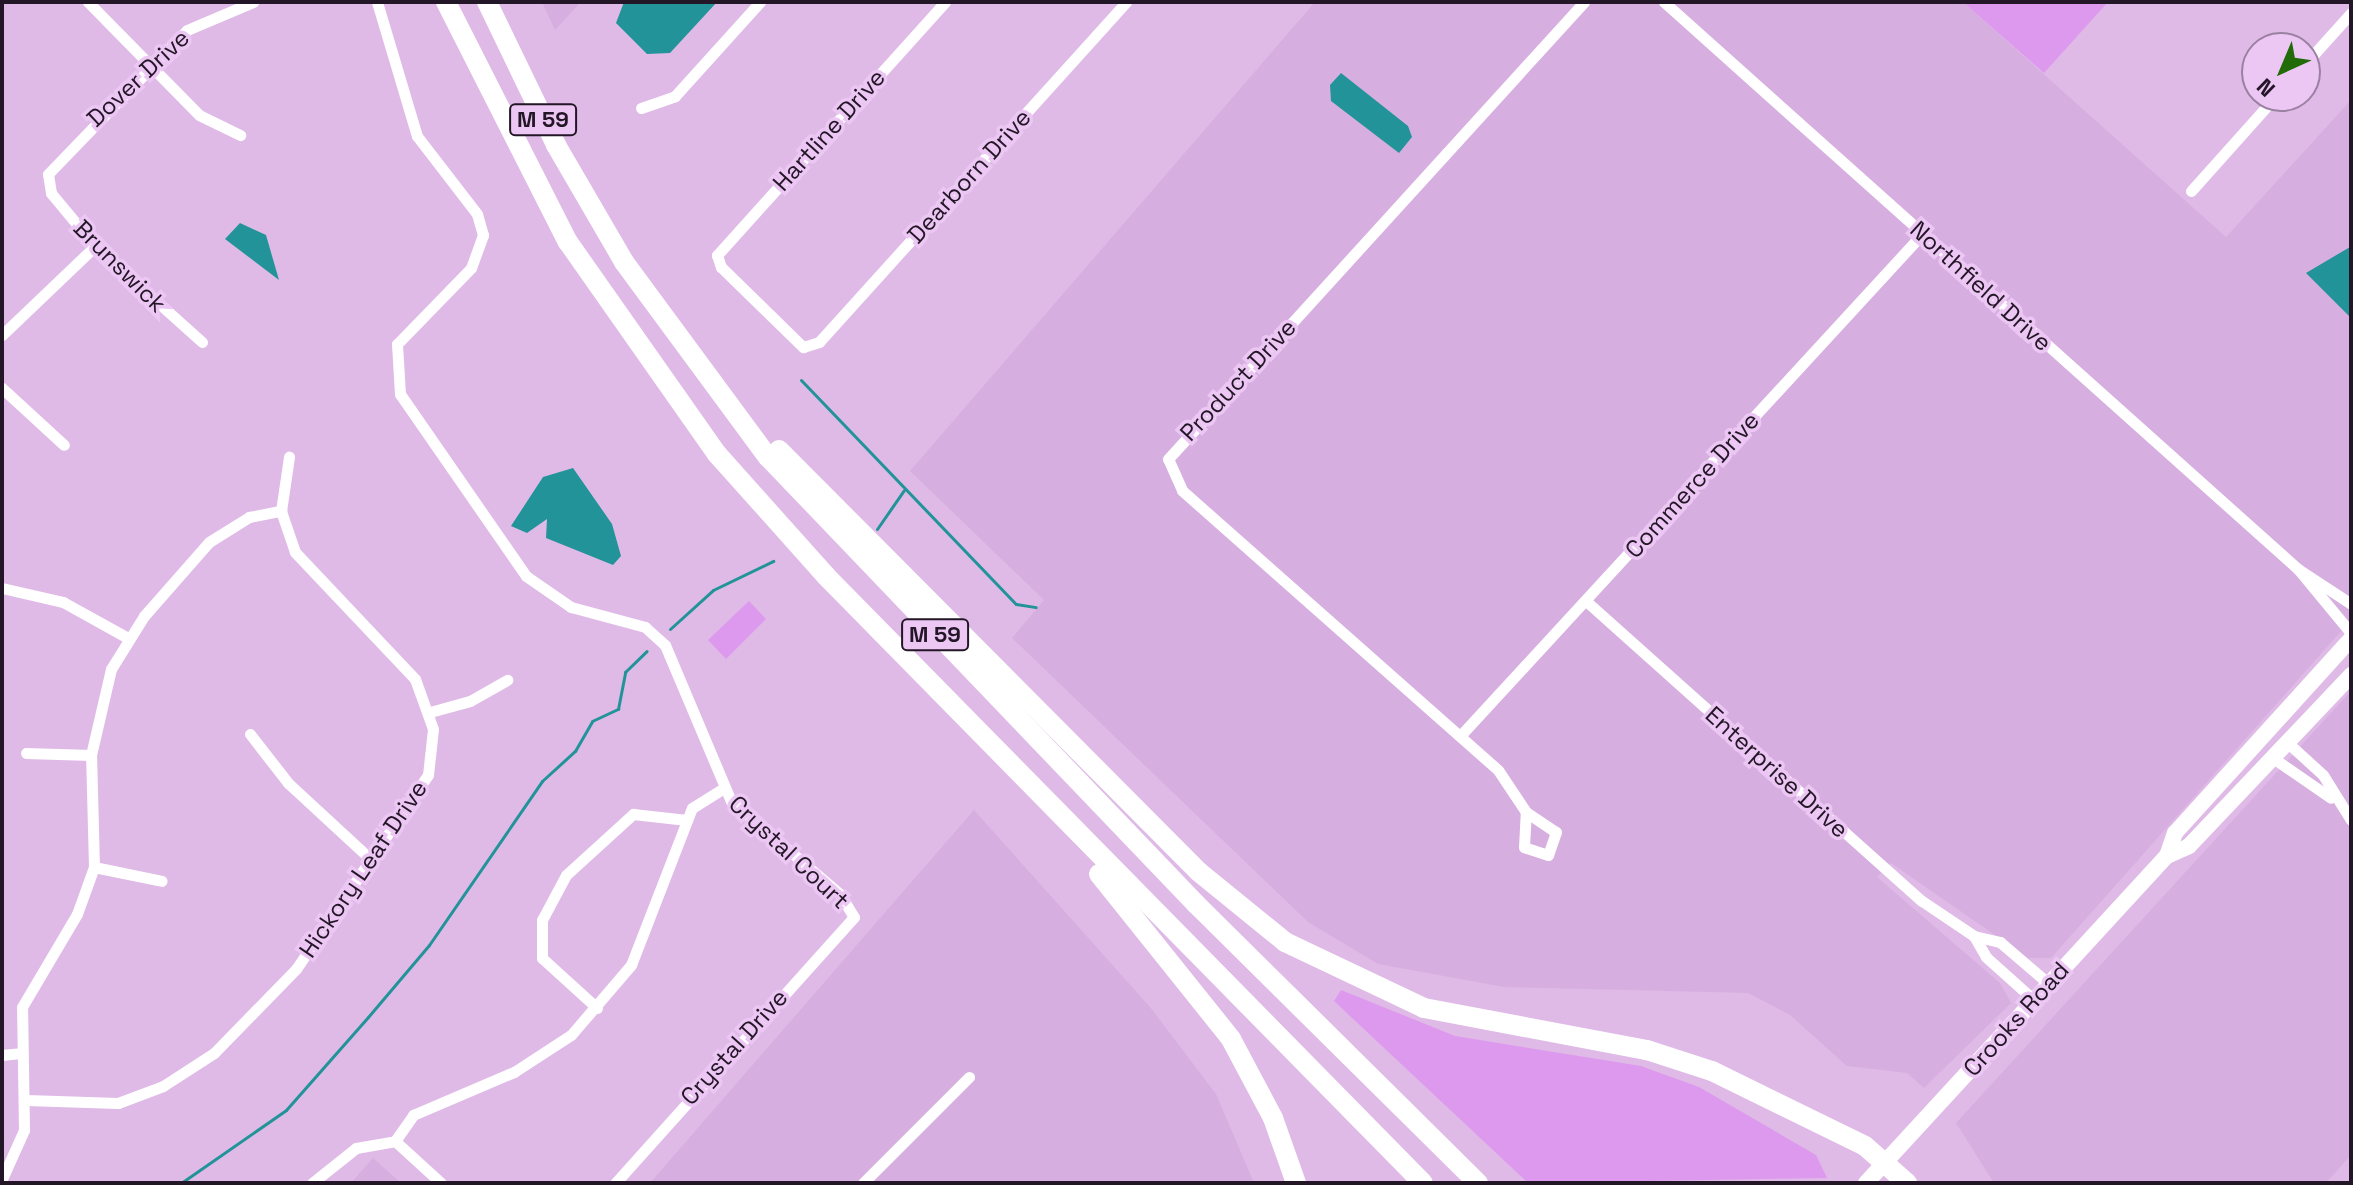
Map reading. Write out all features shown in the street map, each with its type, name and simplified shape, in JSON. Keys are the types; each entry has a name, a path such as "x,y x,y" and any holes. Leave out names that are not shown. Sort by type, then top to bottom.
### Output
{"highway":[{"name":"M 59","path":"446,2 528,173 660,381 777,524 1004,760 1423,1183"},
{"name":"M 59","path":"487,2 585,199 688,354 843,540 1478,1183"},
{"path":"688,354 1178,852 1285,942 1424,1008 1692,1063 1855,1141 1907,1183"},
{"path":"1004,760 1218,1019 1264,1099 1296,1183"}],"main road":[{"name":"Crooks Road","path":"2167,856 2175,833 2351,639"},
{"name":"Crooks Road","path":"1866,1183 2167,856 2189,846 2351,675"},
{"path":"2273,725 2266,747 2273,758"}],"street":[{"path":"88,2 206,120 240,135"},
{"name":"Dover Drive","path":"47,181 55,161 150,65 204,20 253,2"},
{"path":"312,1183 356,1148 395,1141 413,1115 524,1066 597,1008 654,920 687,820 700,799 723,789 665,645 645,627 571,607 526,576 398,389 393,361 403,333 471,268 483,235 477,214 417,136 377,2"},
{"path":"641,108 675,96 760,2"},
{"name":"Hartline Drive","path":"809,348 717,259 945,2"},
{"name":"Dearborn Drive","path":"809,348 1126,2"},
{"name":"Product Drive","path":"1460,736 1182,490 1168,459 1584,2"},
{"name":"Northfield Drive","path":"1664,2 2298,569 2351,604"},
{"path":"2321,46 2351,13"},
{"path":"2191,191 2262,112"},
{"name":"Brunswick","path":"47,181 95,246 202,342"},
{"name":"Commerce Drive","path":"1460,736 1923,233"},
{"path":"2,335 95,246"},
{"path":"2,388 64,445"},
{"path":"289,457 281,511 307,569 401,662 430,712 470,701 507,680"},
{"path":"2,1179 21,1146 26,1100 20,1053 30,983 77,914 94,867 91,755 102,694 128,638 209,542 249,517 281,511"},
{"name":"Northfield Drive","path":"2298,569 2351,633"},
{"path":"2,588 63,602 128,638"},
{"name":"Enterprise Drive","path":"1586,601 1895,878 1974,936 2000,942 2049,984"},
{"name":"Hickory Leaf Drive","path":"26,1100 118,1103 188,1071 239,1031 296,969 367,856 428,775 430,712"},
{"path":"250,734 305,801 367,856"},
{"path":"1460,736 1516,790 1526,812"},
{"path":"2288,743 2323,775 2331,798"},
{"path":"26,753 91,755"},
{"path":"2273,758 2331,798 2351,820"},
{"name":"Crystal Court","path":"723,789 840,894 854,917"},
{"path":"597,1008 542,958 542,920 566,875 633,814 687,820"},
{"path":"94,867 162,881"},
{"name":"Crystal Drive","path":"615,1182 854,917"},
{"name":"Enterprise Drive","path":"1974,936 1986,957 2034,1000"},
{"path":"2,1055 20,1053"},
{"path":"863,1183 969,1077"},
{"path":"395,1141 441,1183"}],"shaded area":[{"path":"542,2 581,2 555,30"},
{"path":"624,2 717,2 670,53 647,54 616,23"},
{"path":"1315,2 1963,2 2226,237 2351,100 2351,620 2051,958 2028,958 1891,863 1877,877 2000,983 2011,1003 1924,1088 1907,1073 1847,1066 1790,1015 1748,993 1504,987 1378,964 1308,922 1012,638 1044,600 910,471"},
{"path":"1963,2 2108,2 2044,73"},
{"path":"1341,73 1408,126 1412,137 1399,153 1331,101 1330,85"},
{"path":"240,223 266,235 279,280 225,239"},
{"path":"2350,247 2351,316 2349,316 2306,273"},
{"path":"573,468 612,524 621,556 613,565 546,538 547,519 527,533 511,526 543,477"},
{"path":"749,601 766,619 726,659 708,640"},
{"path":"2351,691 2351,1155 2326,1183 1994,1183 1956,1123"},
{"path":"974,810 1150,1007 1216,1094 1254,1183 650,1183"},
{"path":"1341,990 1455,1036 1641,1066 1699,1087 1816,1155 1827,1178 1528,1183 1334,1001"},
{"path":"373,1158 401,1183 351,1183"}],"waterway":[{"path":"801,380 1016,604 1036,607"},
{"path":"877,529 904,490"},
{"path":"670,629 713,590 773,561"},
{"path":"181,1183 286,1110 368,1017 429,945 542,781 575,751 592,721 618,709 625,672 647,651"}]}
